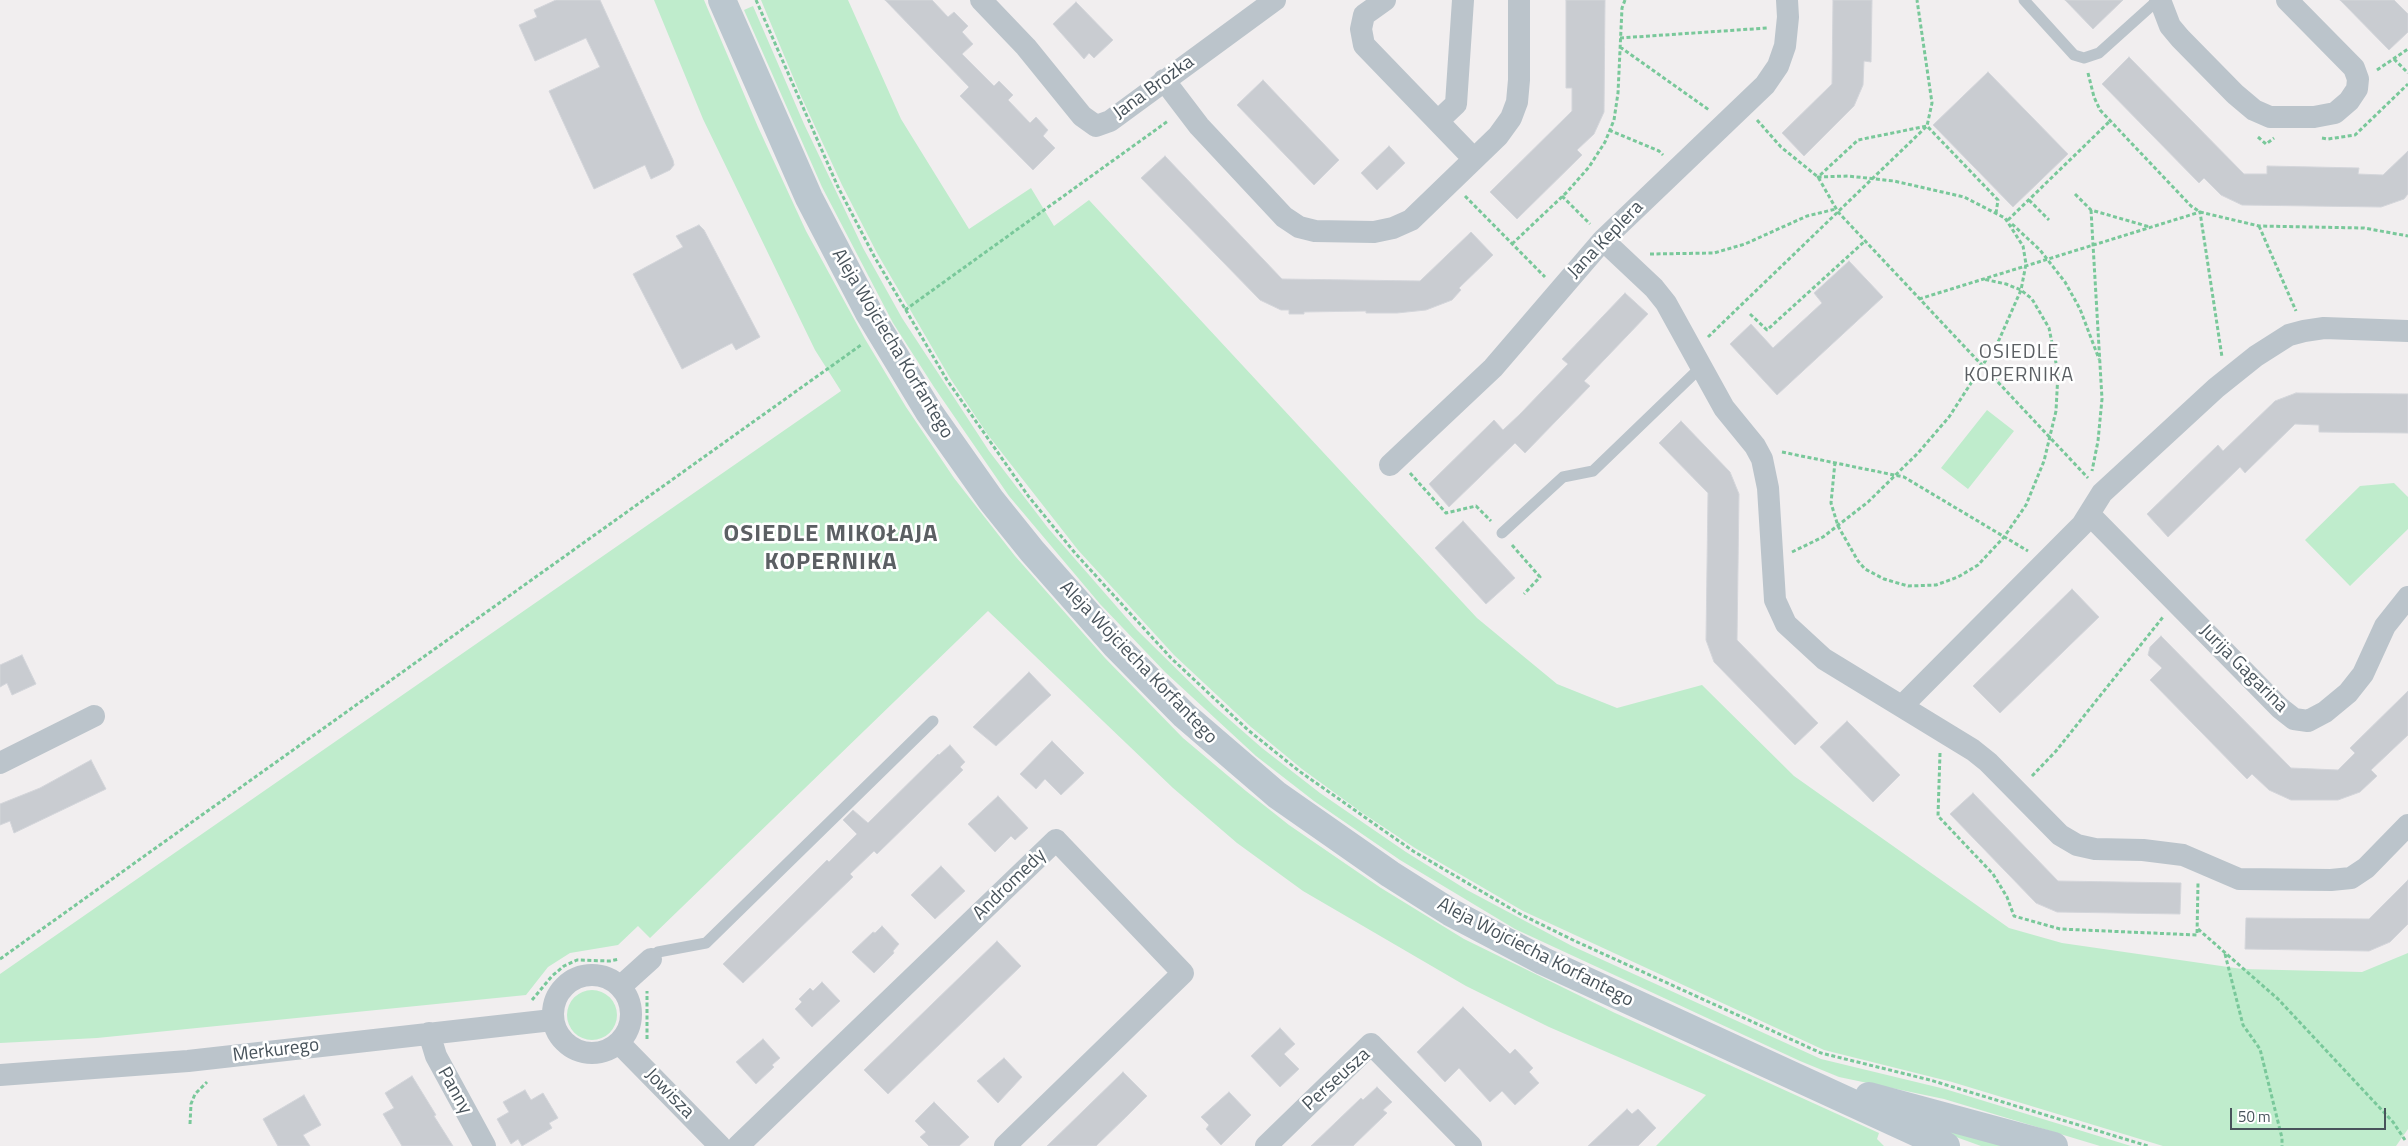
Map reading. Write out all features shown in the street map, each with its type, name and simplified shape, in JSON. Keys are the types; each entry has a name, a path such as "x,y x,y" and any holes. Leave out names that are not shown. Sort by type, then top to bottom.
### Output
{"main road":[{"name":"Aleja Wojciecha Korfantego","path":"722,0 809,198 880,332 929,412 959,456 1032,551 1069,595 1154,684 1209,738 1252,775 1315,823 1375,864 1478,927 1543,962 1802,1078 1946,1146"},
{"name":"Aleja Wojciecha Korfantego","path":"1802,1078 2054,1146"}],"street":[{"name":"Jana Brożka","path":"981,0 1026,47 1082,116 1096,126 1110,121 1275,0"},
{"path":"1385,0 1364,15 1361,29 1364,45 1474,159"},
{"path":"1438,122 1456,104 1463,0"},
{"path":"1164,80 1199,126 1284,217 1299,228 1315,231 1374,232 1393,228 1411,220 1498,136 1511,118 1517,102 1519,0"},
{"name":"Jana Keplera","path":"1395,461 1493,368 1604,239 1765,85 1778,66 1785,46 1787,0"},
{"path":"2159,0 2170,26 2180,38 2235,94 2254,110 2270,117 2314,117 2335,113 2349,101 2357,90 2358,79 2354,68 2287,0"},
{"path":"1604,239 1654,288 1666,303 1724,408 1755,446 1762,459 1768,488 1775,600 1786,624 1824,659 1902,706 1988,762 2060,835 2077,845 2095,850 2143,850 2183,855 2239,879 2254,881 2331,880 2351,878 2366,868 2408,825"},
{"path":"1902,706 2082,525 2102,493 2225,380 2277,342 2304,330 2324,328 2408,330"},
{"name":"Jurija Gagarina","path":"2089,514 2280,708 2294,719 2308,721 2325,712 2348,693 2363,674 2385,626 2408,597"},
{"path":"0,763 94,716"},
{"name":"Andromedy","path":"738,1146 1056,840 1183,973 1005,1146"},
{"path":"620,987 651,959"},
{"path":"586,975 599,975 611,979 620,987 627,997 631,1009 631,1021 619,1043 607,1051 593,1054 578,1052 566,1044 557,1033 552,1020 556,995 564,986 574,978 586,975"},
{"name":"Merkurego","path":"0,1075 188,1061 552,1020"},
{"name":"Panny","path":"428,1033 436,1056 485,1146"},
{"name":"Jowisza","path":"619,1043 720,1146"},
{"name":"Perseusza","path":"1266,1146 1371,1044 1471,1146"}],"lane":[{"path":"2024,0 2074,55 2084,58 2099,53 2159,0"},
{"path":"1502,533 1563,476 1593,471 1697,359"},
{"path":"651,959 658,952 706,943 933,722"}],"path":[{"path":"756,0 838,187 905,310 947,380 1023,490 1124,608 1171,658 1248,730 1299,771 1374,825 1458,879 1520,914 1583,945 1822,1053 1930,1080 2148,1146"},
{"path":"1512,244 1562,196 1589,166 1614,120 1618,93 1620,38 1625,0"},
{"path":"1697,359 1837,211 1927,126 1932,103 1917,0"},
{"path":"1620,38 1787,26"},
{"path":"1620,47 1727,122"},
{"path":"2373,74 2408,49"},
{"path":"2084,58 2094,97 2100,110 2191,206 2200,212 2260,226 2364,228 2408,236"},
{"path":"2394,58 2408,73"},
{"path":"1745,106 1781,147 1818,177 1837,211 2090,479 2098,441 2102,399 2091,210"},
{"path":"905,310 1185,108"},
{"path":"2006,219 2110,120"},
{"path":"1818,177 1858,140 1927,126"},
{"path":"1927,126 1998,200 1996,213"},
{"path":"1609,130 1659,151 1678,168"},
{"path":"1818,177 1848,176 1931,188 1964,197 2006,219 2023,232 2065,282 2080,309 2101,364"},
{"path":"1451,181 1559,291"},
{"path":"2075,194 2091,210 2151,227"},
{"path":"1562,196 1604,239"},
{"path":"2028,200 2049,220"},
{"path":"1620,256 1714,253 1745,244 1807,216 1837,211"},
{"path":"1919,299 2026,264 2200,212"},
{"path":"2200,212 2225,380"},
{"path":"1772,558 1799,550 1838,526 1896,475 1949,417 1999,340 2021,290 2026,264 2023,246 2006,219"},
{"path":"2260,226 2304,330"},
{"path":"1750,314 1767,330 1865,241"},
{"path":"1835,462 1831,503 1838,526 1865,569 1884,579 1908,586 1936,585 1958,578 1978,565 2004,537 2026,505 2044,461 2056,411 2058,373 2053,343 2043,315 2032,299 2021,290 2006,284 1983,279"},
{"path":"0,959 880,332"},
{"path":"1755,446 1904,477 2047,562"},
{"path":"1395,461 1446,513 1476,506 1540,578 1524,594"},
{"path":"2017,791 2056,751 2176,601"},
{"path":"1940,730 1938,816 1997,880 2007,897 2014,916 2060,930 2197,935 2199,862"},
{"path":"2197,929 2278,999 2393,1122 2405,1140"},
{"path":"2225,953 2244,1025 2260,1049 2282,1138 2282,1146"},
{"path":"190,1124 190,1104 203,1084 212,1078"}],"green space":[{"path":"654,0 704,0 758,127 806,231 865,339 906,407 954,478 1015,556 1105,658 1183,738 1289,825 1381,888 1464,939 1615,1013 1879,1133 1877,1139 1884,1146 1656,1146 1706,1095 1549,1027 1466,986 1303,891 1237,843 1173,788 988,611 650,938 638,926 618,945 570,953 548,967 526,995 97,1038 0,1043 0,974 841,391 815,350 703,119"},
{"path":"761,0 848,0 901,119 969,229 1031,188 1054,226 1089,200 1477,618 1557,684 1617,708 1702,685 1794,776 2009,928 2062,943 2242,969 2362,972 2408,953 2408,1129 2396,1146 2163,1146 1952,1082 1824,1050 1523,911 1415,848 1361,812 1302,769 1251,727 1174,655 1078,550 988,435 950,378 877,253 842,185 801,96"},
{"path":"753,6 804,124 863,248 902,318 989,451 1048,528 1137,630 1214,706 1262,748 1320,793 1406,852 1467,890 1572,946 1821,1059 1945,1089 2131,1146 2100,1146 1944,1099 1839,1077 1800,1061 1515,929 1400,860 1314,801 1256,756 1165,672 1100,604 1009,496 934,387 893,323 822,187 744,10"},
{"path":"1987,410 2014,431 1968,489 1941,468"},
{"path":"2394,483 2408,497 2408,529 2350,586 2305,540 2360,486"},
{"path":"592,990 601,992 612,1001 617,1015 615,1024 606,1035 592,1040 583,1038 572,1029 567,1015 569,1006 578,995"},
{"path":"1892,1114 2017,1146 1981,1146"}],"building":[{"path":"556,0 600,0 673,160 674,165 670,170 651,179 645,165 594,189 549,91 600,67 586,38 535,61 519,25 537,17 534,10"},
{"path":"885,0 932,0 948,17 954,12 968,26 962,32 973,44 962,54 994,86 999,81 1013,95 1008,100 1030,123 1036,117 1048,130 1043,136 1055,148 1033,170 960,96 969,87"},
{"path":"1566,0 1605,0 1604,112 1594,134 1577,150 1582,155 1517,219 1490,192 1572,111 1572,88 1566,88"},
{"path":"1833,0 1872,0 1871,62 1864,61 1863,85 1854,106 1804,156 1782,133 1832,84"},
{"path":"2065,0 2123,0 2093,29"},
{"path":"2340,0 2394,0 2408,14 2408,32 2389,50"},
{"path":"1076,2 1113,40 1094,58 1089,53 1084,59 1053,24"},
{"path":"2129,57 2244,174 2267,174 2267,166 2359,168 2358,174 2383,175 2408,151 2408,194 2404,199 2381,207 2242,205 2221,195 2204,178 2199,183 2102,84"},
{"path":"1988,72 2068,154 2013,207 1933,125"},
{"path":"1263,80 1339,160 1314,185 1237,105"},
{"path":"1389,146 1405,163 1377,190 1361,173"},
{"path":"1165,156 1282,279 1420,281 1471,232 1493,255 1459,288 1461,290 1452,300 1426,310 1397,313 1366,313 1366,311 1289,314 1289,310 1281,310 1260,300 1141,178"},
{"path":"699,225 704,230 760,337 736,350 732,343 682,369 633,274 683,247 676,236"},
{"path":"1849,261 1883,297 1777,395 1730,344 1751,324 1773,348 1822,303 1814,293"},
{"path":"1625,293 1648,314 1584,381 1590,386 1525,453 1515,443 1449,507 1429,484 1494,420 1503,430 1520,414 1568,364 1562,359"},
{"path":"2296,393 2408,394 2408,433 2319,432 2319,425 2295,424 2245,473 2240,467 2168,537 2147,514 2218,445 2223,451 2275,401"},
{"path":"1681,421 1730,472 1739,494 1737,640 1818,723 1795,745 1714,662 1706,640 1708,493 1659,443"},
{"path":"1463,521 1515,578 1486,604 1435,548"},
{"path":"2072,589 2099,617 2000,713 1973,686"},
{"path":"2161,636 2291,768 2338,770 2355,753 2350,748 2408,691 2408,735 2371,770 2377,776 2360,792 2338,800 2291,800 2269,790 2252,774 2247,779 2150,680 2162,668 2148,655 2150,647"},
{"path":"22,655 36,684 12,695 7,683 0,687 0,665"},
{"path":"1029,672 1051,695 996,746 973,727"},
{"path":"1847,721 1900,775 1873,802 1820,747"},
{"path":"1052,741 1084,773 1061,795 1045,779 1036,789 1020,774"},
{"path":"950,745 965,762 960,767 963,770 877,854 874,851 850,874 853,877 743,983 723,964 827,860 829,862 857,834 843,820 853,810 868,823 938,754"},
{"path":"91,760 106,789 14,833 10,821 0,825 0,804 40,788"},
{"path":"1973,793 2058,881 2181,883 2180,914 2057,912 2036,903 1950,814"},
{"path":"998,796 1028,828 1015,840 1011,836 995,852 968,824"},
{"path":"941,866 965,891 935,919 911,895"},
{"path":"2408,880 2408,924 2390,942 2369,951 2245,949 2246,918 2369,919"},
{"path":"882,926 899,944 893,951 894,953 874,973 852,952"},
{"path":"997,941 1021,966 888,1094 864,1070"},
{"path":"822,982 840,1001 812,1027 795,1009 802,1002 799,999 810,988 813,991"},
{"path":"1463,1007 1510,1054 1515,1049 1533,1068 1529,1072 1539,1083 1515,1105 1502,1091 1490,1102 1459,1068 1445,1082 1417,1052"},
{"path":"1280,1028 1295,1044 1284,1054 1299,1069 1280,1087 1251,1056"},
{"path":"763,1039 780,1058 772,1065 774,1067 756,1084 736,1062"},
{"path":"1004,1058 1022,1077 998,1103 977,1081"},
{"path":"1123,1072 1147,1096 1128,1115 1096,1146 1047,1146"},
{"path":"412,1076 453,1146 402,1146 383,1114 394,1108 385,1093"},
{"path":"1377,1087 1392,1102 1383,1110 1387,1113 1353,1146 1311,1146 1361,1098 1363,1100"},
{"path":"525,1090 531,1100 543,1093 558,1118 549,1123 552,1128 522,1146 518,1139 511,1144 497,1119 509,1112 503,1102"},
{"path":"1229,1092 1251,1115 1221,1145 1206,1129 1209,1125 1201,1117"},
{"path":"304,1095 321,1125 303,1135 310,1146 278,1146 263,1119"},
{"path":"934,1102 969,1137 959,1146 929,1146 920,1137 926,1132 915,1121"},
{"path":"1627,1109 1632,1114 1638,1109 1656,1128 1638,1146 1588,1146"}],"district":[{"name":"OSIEDLE KOPERNIKA","path":"2019,364"},
{"name":"OSIEDLE MIKOŁAJA KOPERNIKA","path":"831,549"}]}
